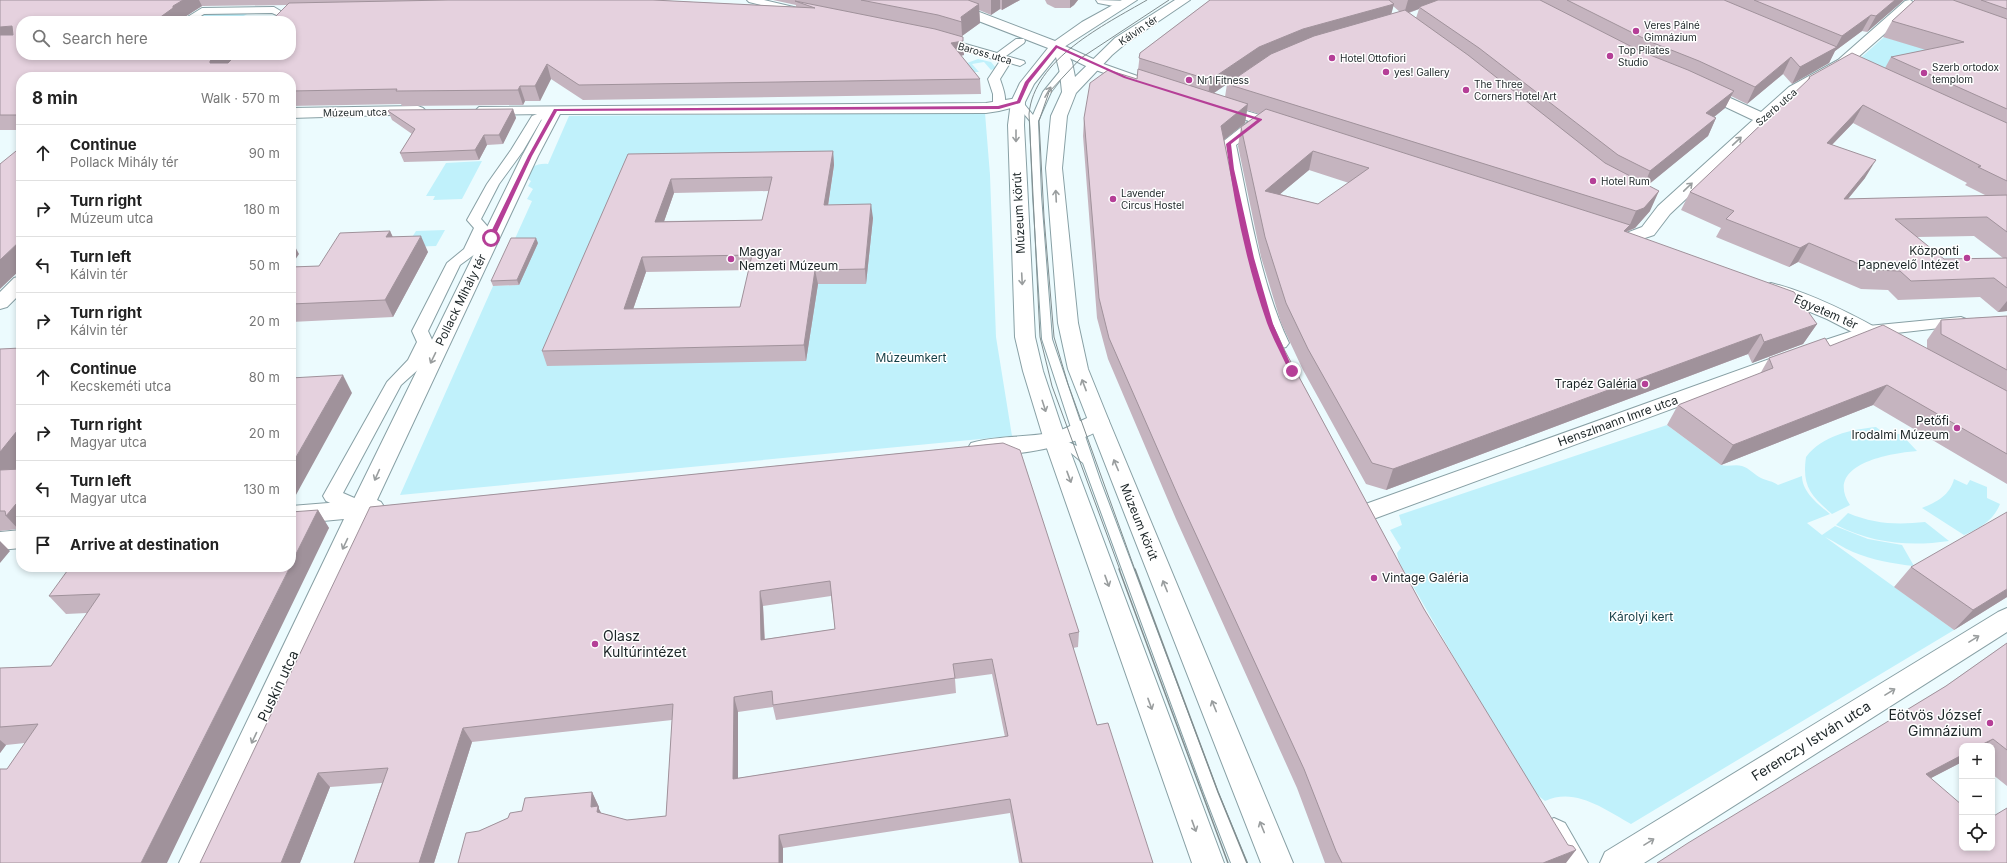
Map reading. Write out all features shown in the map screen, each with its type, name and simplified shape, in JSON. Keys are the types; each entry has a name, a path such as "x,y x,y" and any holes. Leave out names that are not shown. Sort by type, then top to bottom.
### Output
{"street":[{"path":"936,0 1032,42 1042,56 1039,66"},
{"path":"1102,0 1127,2"},
{"name":"Kálvin tér","path":"1069,92 1094,65 1120,41 1184,0"},
{"path":"469,110 999,107 1018,102 1027,83 1056,46 1087,25 1127,2"},
{"name":"Szerb utca","path":"1656,249 1618,236 1648,231 1657,207 1794,90 1843,63 1916,2"},
{"path":"749,4 785,8 808,13"},
{"path":"194,16 202,11 274,10 284,15"},
{"path":"999,107 999,94 994,79 1003,58 1017,36 1087,25"},
{"path":"1017,36 1056,46 1094,65 1150,85"},
{"name":"Baross utca","path":"930,38 1020,63"},
{"path":"1056,46 1063,55 1067,66 1069,92"},
{"path":"1829,57 1857,69"},
{"path":"1686,82 1762,118"},
{"name":"Múzeum körút","path":"1069,92 1059,116 1054,168 1068,324 1078,369 1088,427 1277,863"},
{"path":"1212,100 1260,120 1298,132"},
{"name":"Múzeum körút","path":"1018,102 1016,125 1017,174 1025,337 1033,372 1055,440 1208,863"},
{"name":"Pollack Mihály tér","path":"555,110 527,163 362,509 332,496 395,382 415,364 426,342 420,331 454,263 470,251 481,227 474,220 493,184 517,151 536,118 555,110"},
{"name":"Múzeum utca","path":"296,113 430,111"},
{"path":"1260,120 1228,144 1251,258 1270,324 1286,357"},
{"name":"Egyetem tér","path":"1753,283 1805,302 1868,331 1908,354"},
{"path":"0,303 16,287"},
{"name":"Henszlmann Imre utca","path":"1368,512 1816,348 1868,331 1975,321"},
{"path":"960,450 1055,440 1088,427"},
{"path":"296,515 393,506"},
{"name":"Puskin utca","path":"195,863 362,509"},
{"path":"0,541 16,539"},
{"name":"Ferenczy István utca","path":"1616,863 2007,619"},
{"path":"1539,809 1572,863"}],"lane":[{"name":"Múzeum körút","path":"1067,66 1047,92 1034,121 1046,339 1088,427 1087,462 1208,786 1239,863"},
{"path":"1018,102 1034,121"},
{"name":"Múzeum körút","path":"1037,195 1054,168"},
{"name":"Múzeum körút","path":"1055,440 1075,450 1087,462"}],"green space":[{"path":"250,12 243,16 198,16 202,13"},
{"path":"1884,37 1940,53 1880,71 1856,62"},
{"path":"978,59 991,62 996,68 991,70 984,62 972,64 979,72 972,72 966,65 967,63"},
{"name":"Múzeumkert","path":"985,113 990,175 996,337 1012,436 400,495 493,286 519,285 513,243 532,201 527,199 533,189 528,186 531,181 524,176 534,166 548,164 569,116","holes":["834,165 826,219 863,284 818,284 547,366 631,168"]},
{"path":"482,161 462,199 433,200 435,196 426,196 446,163"},
{"path":"445,230 436,246 406,247 416,231"},
{"name":"Károlyi kert","path":"1667,425 1721,465 1742,466 1761,478 1778,485 1802,476 1808,493 1830,514 1807,523 1822,535 1835,526 1868,539 1902,545 1914,566 1891,563 1860,555 1825,537 1954,630 1631,824 1600,806 1578,798 1556,797 1545,801 1530,789 1399,562 1397,553 1401,548 1390,530 1402,525 1399,515"},
{"path":"1876,427 1885,434 1901,434 1917,451 1877,458 1852,470 1845,480 1844,491 1850,505 1832,514 1818,501 1809,489 1805,475 1806,457 1820,443 1838,435"},
{"path":"1954,479 1967,485 1970,480 1987,487 1987,498 2000,504 1990,519 1975,530 1964,535 1922,508 1933,503 1946,494"},
{"path":"1848,513 1858,517 1886,523 1925,522 1949,541 1920,544 1877,540 1836,525"}],"building":[{"path":"0,0 183,0 173,6 173,8 162,16 16,16 16,60 211,60 210,63 228,63 231,60 296,60 296,16 276,16 289,3 448,0 653,0 815,8 795,1 935,29 963,37 963,41 951,43 980,79 579,85 547,64 535,86 520,86 518,90 396,91 397,89 296,91 296,72 16,72 16,115 0,115 0,35 13,35 12,26 0,27"},
{"path":"861,0 968,0 979,4 961,17 962,22 938,15"},
{"path":"1210,0 1389,0 1394,4 1303,29 1259,47 1210,80 1139,58 1140,53"},
{"path":"1438,0 1540,0 1640,51 1688,70 1734,91 1706,113 1716,118 1650,171 1618,155 1479,48 1419,7"},
{"path":"1567,0 1724,0 1837,47 1800,67 1791,57 1755,87 1699,61 1651,42"},
{"path":"1754,0 1895,0 1876,16 1871,15 1842,36"},
{"path":"1915,0 1953,0 2007,19 2007,109 1891,57 1964,42 1892,21"},
{"path":"1981,0 2007,0 2007,9"},
{"path":"1405,10 1468,55 1605,163 1659,191 1644,208 1636,211 1227,84 1271,54 1314,36"},
{"path":"1852,53 2007,123 2007,181 1863,105 1827,143 1876,160 1844,199 2007,195 2007,232 1987,217 1895,219 1944,259 2007,258 2007,288 1994,278 1911,281 1900,271 1873,270 1809,243 1800,248 1726,219 1734,211 1690,192 1810,78 1809,77"},
{"path":"1138,69 1248,104 1221,126 1244,238 1263,304 1285,351 1424,609 1568,845 1573,846 1576,850 1543,863 1342,863 1304,769 1179,498 1109,338 1099,298 1084,118 1090,83 1108,70 1137,79"},
{"path":"513,109 499,135 484,135 475,150 400,153 415,129 388,111 389,110"},
{"path":"1266,109 1630,225 1624,231 1794,292 1817,324 1764,342 1761,334 1393,469 1372,463 1308,349 1286,303 1265,237 1241,127","holes":["1313,151 1369,168 1318,204 1265,191"]},
{"path":"16,151 16,245 0,260 0,164"},
{"name":"Magyar Nemzeti Múzeum","path":"833,151 824,205 871,204 865,269 815,270 804,345 542,351 628,154","holes":["772,177 762,220 655,222 671,179","752,255 740,307 624,309 642,257"]},
{"path":"390,231 386,237 421,236 385,300 296,304 296,267 319,266 340,233"},
{"path":"511,238 536,238 517,280 491,281"},
{"path":"2007,316 2007,370 1941,334 1941,320"},
{"path":"1883,325 2007,391 2007,454 1887,385 1733,445 1678,405 1773,368 1769,358 1825,338 1830,346"},
{"path":"16,348 16,432 0,452 0,349"},
{"path":"343,375 296,457 296,378"},
{"path":"1003,443 1020,450 1079,632 1069,634 1097,725 1108,723 1153,863 1022,863 1010,799 779,835 779,863 458,863 466,833 479,831 508,818 510,813 522,811 525,798 592,792 591,807 598,806 597,812 627,820 666,816 673,704 463,728 419,863 354,863 388,768 318,773 281,863 200,863 370,507","holes":["830,581 835,629 761,640 760,591","992,659 1008,736 733,779 734,697 772,691 773,705 955,678 953,664"]},
{"path":"16,469 16,504 6,516 5,511 0,511 0,470"},
{"path":"318,510 296,554 296,512"},
{"path":"2007,512 2007,589 1973,610 1911,567"},
{"path":"66,572 287,572 141,863 0,863 0,769 7,769 38,724 0,727 0,668 51,666 100,594 49,596"},
{"path":"2007,643 2007,750 1993,739 1985,743 1959,743 1959,757 1926,774 1959,802 1959,851 1995,851 1995,815 2007,808 2007,863 1657,863 1688,843 1946,686"}],"tram line":[{"path":"1120,570 1052,386 1040,337 1029,114 1034,94 1044,76 1057,60 1092,33 1147,0"},
{"path":"1135,570 1068,384 1054,337 1044,217 1039,121 1049,92 1081,58 1169,0"},
{"path":"1119,569 1228,863"},
{"path":"1135,569 1218,792 1247,863"}],"place":[{"name":"Veres Pálné Gimnázium","path":"1636,31"},
{"name":"Top Pilates Studio","path":"1610,56"},
{"name":"Hotel Ottofiori","path":"1332,58"},
{"name":"yes! Gallery","path":"1386,72"},
{"name":"Szerb ortodox templom","path":"1924,73"},
{"name":"Nr1 Fitness","path":"1189,80"},
{"name":"The Three Corners Hotel Art","path":"1466,90"},
{"name":"Hotel Rum","path":"1593,181"},
{"name":"Lavender Circus Hostel","path":"1113,199"},
{"name":"Központi Papnevelő Intézet","path":"1967,258"},
{"name":"Magyar Nemzeti Múzeum","path":"731,259"},
{"name":"Trapéz Galéria","path":"1645,384"},
{"name":"Petőfi Irodalmi Múzeum","path":"1957,428"},
{"name":"Vintage Galéria","path":"1374,578"},
{"name":"Olasz Kultúrintézet","path":"595,644"},
{"name":"Eötvös József Gimnázium","path":"1990,723"}],"route":[{"path":"491,238 530,156 555,110 999,107 1018,102 1027,83 1056,46 1094,65 1125,77 1260,120 1228,144 1251,258 1270,324 1292,371"}]}
